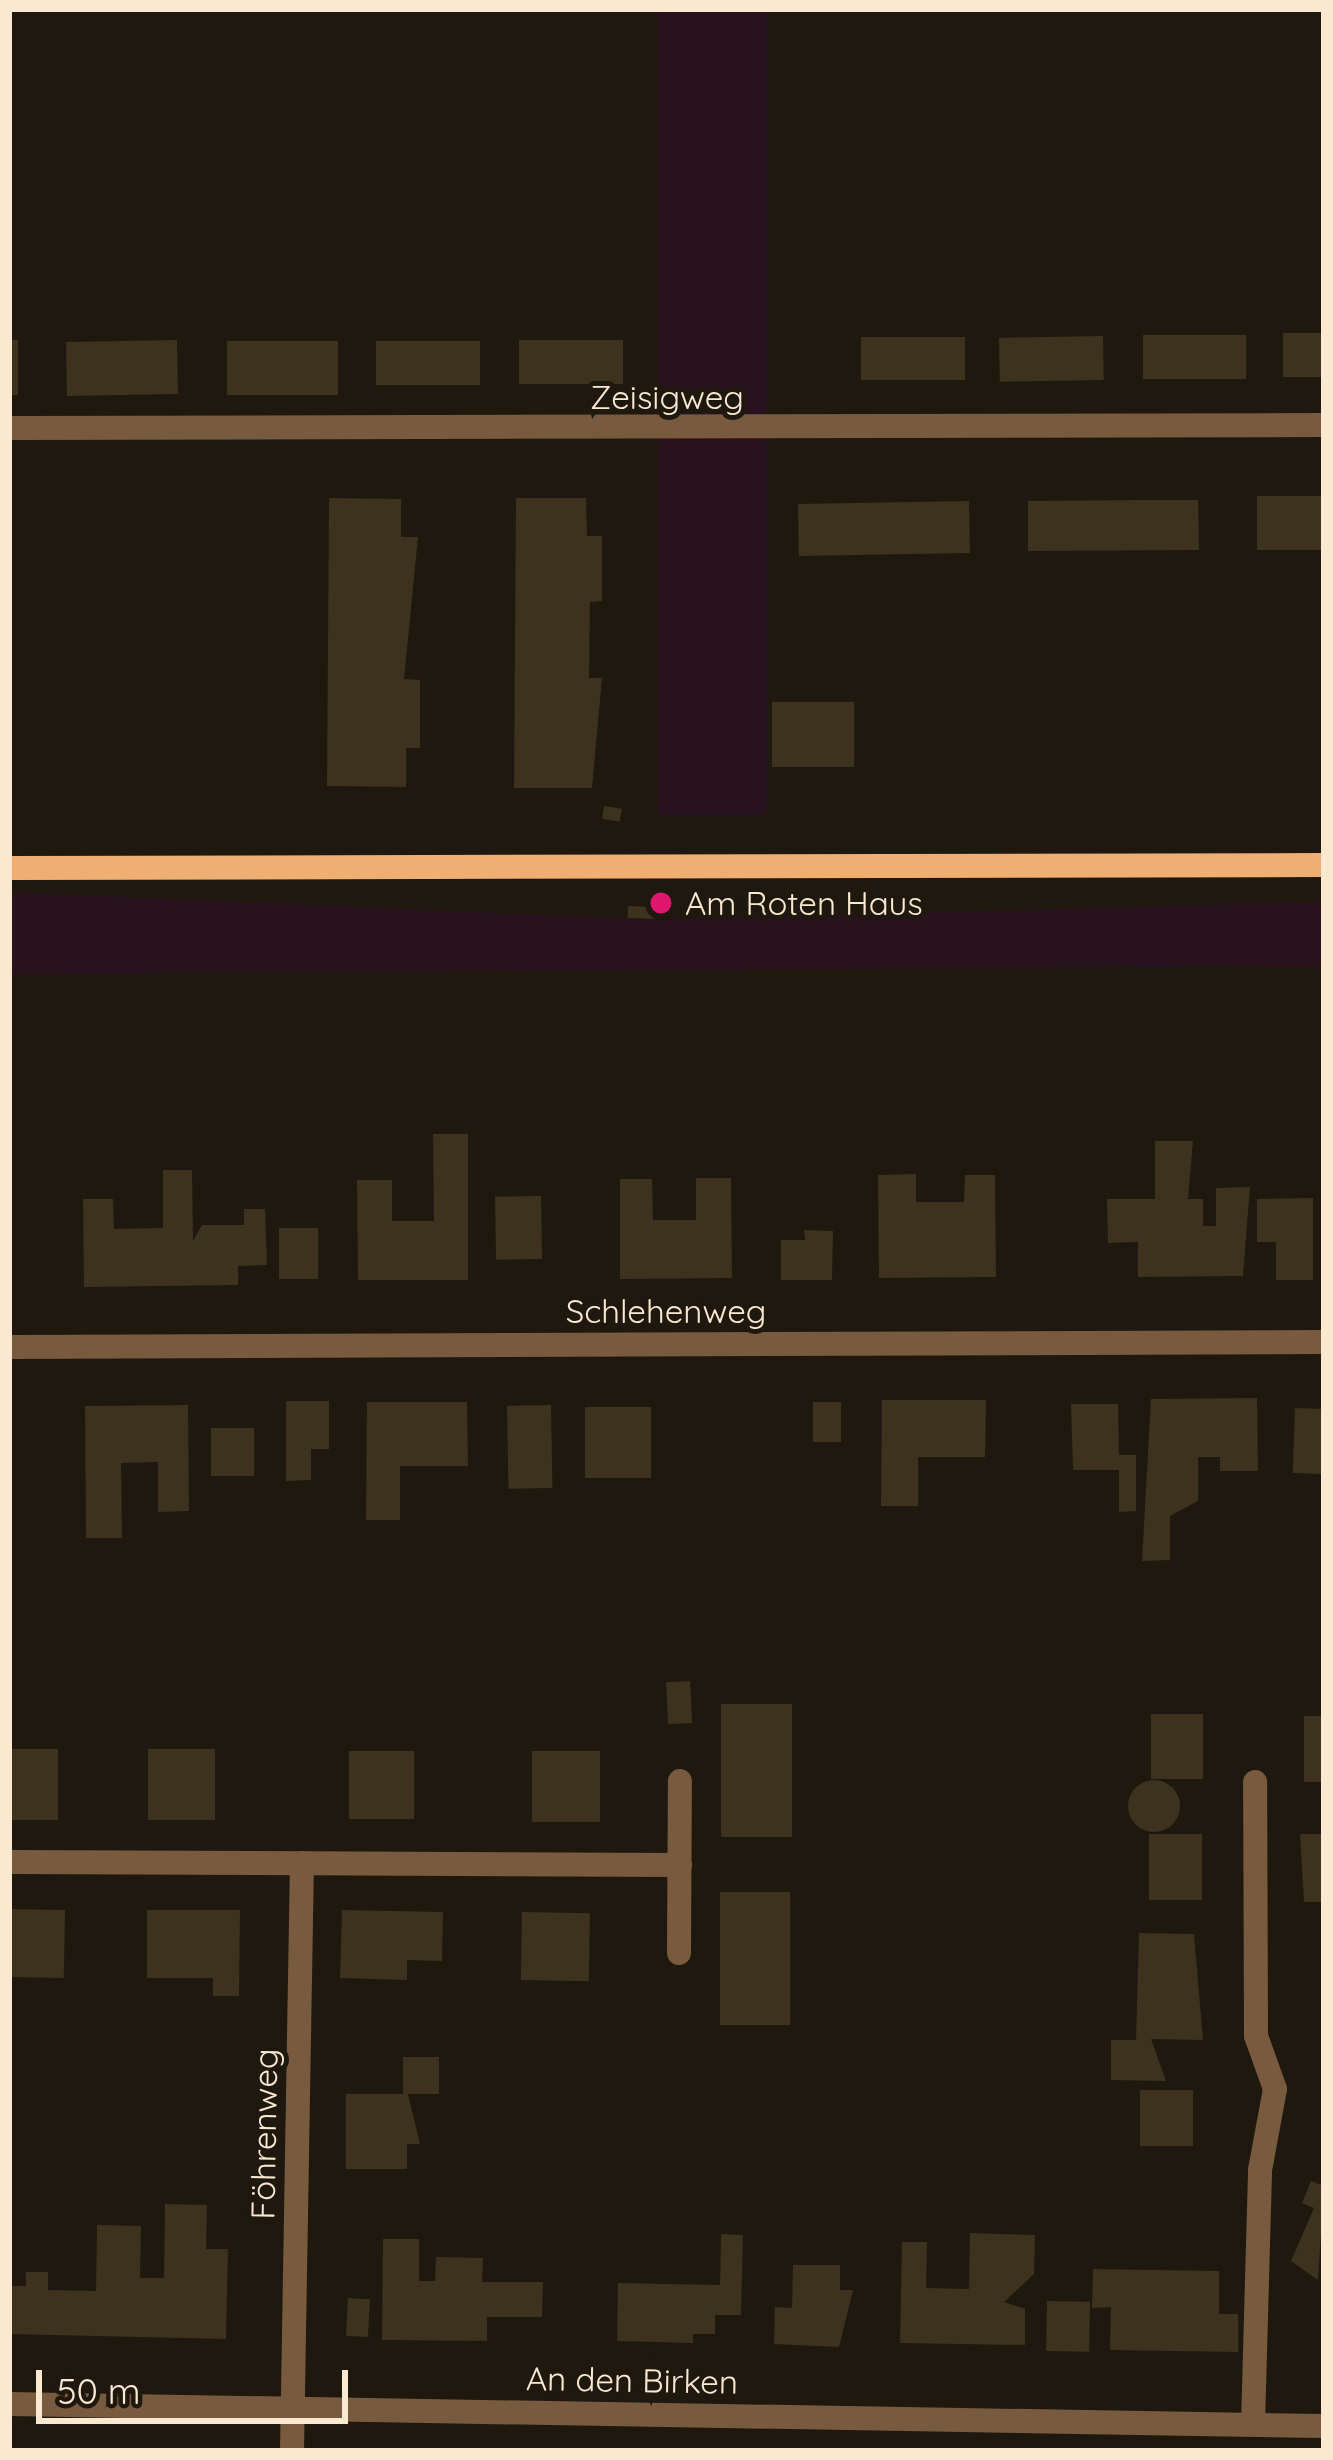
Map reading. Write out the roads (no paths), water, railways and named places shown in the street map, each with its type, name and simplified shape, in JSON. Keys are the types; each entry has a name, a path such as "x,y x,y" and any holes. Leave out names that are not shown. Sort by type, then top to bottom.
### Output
{"street":[{"name":"Zeisigweg","path":"9,428 1324,425"},
{"path":"9,868 1324,865"},
{"name":"Schlehenweg","path":"9,1348 1324,1342"},
{"path":"680,1781 680,1953"},
{"path":"1253,2424 1260,2170 1274,2089 1256,2036 1255,1782"},
{"path":"9,1862 680,1865"},
{"name":"Föhrenweg","path":"292,2451 302,1863"},
{"name":"An den Birken","path":"9,2404 1324,2426"}],"place":[{"name":"Am Roten Haus","path":"661,903"}]}
